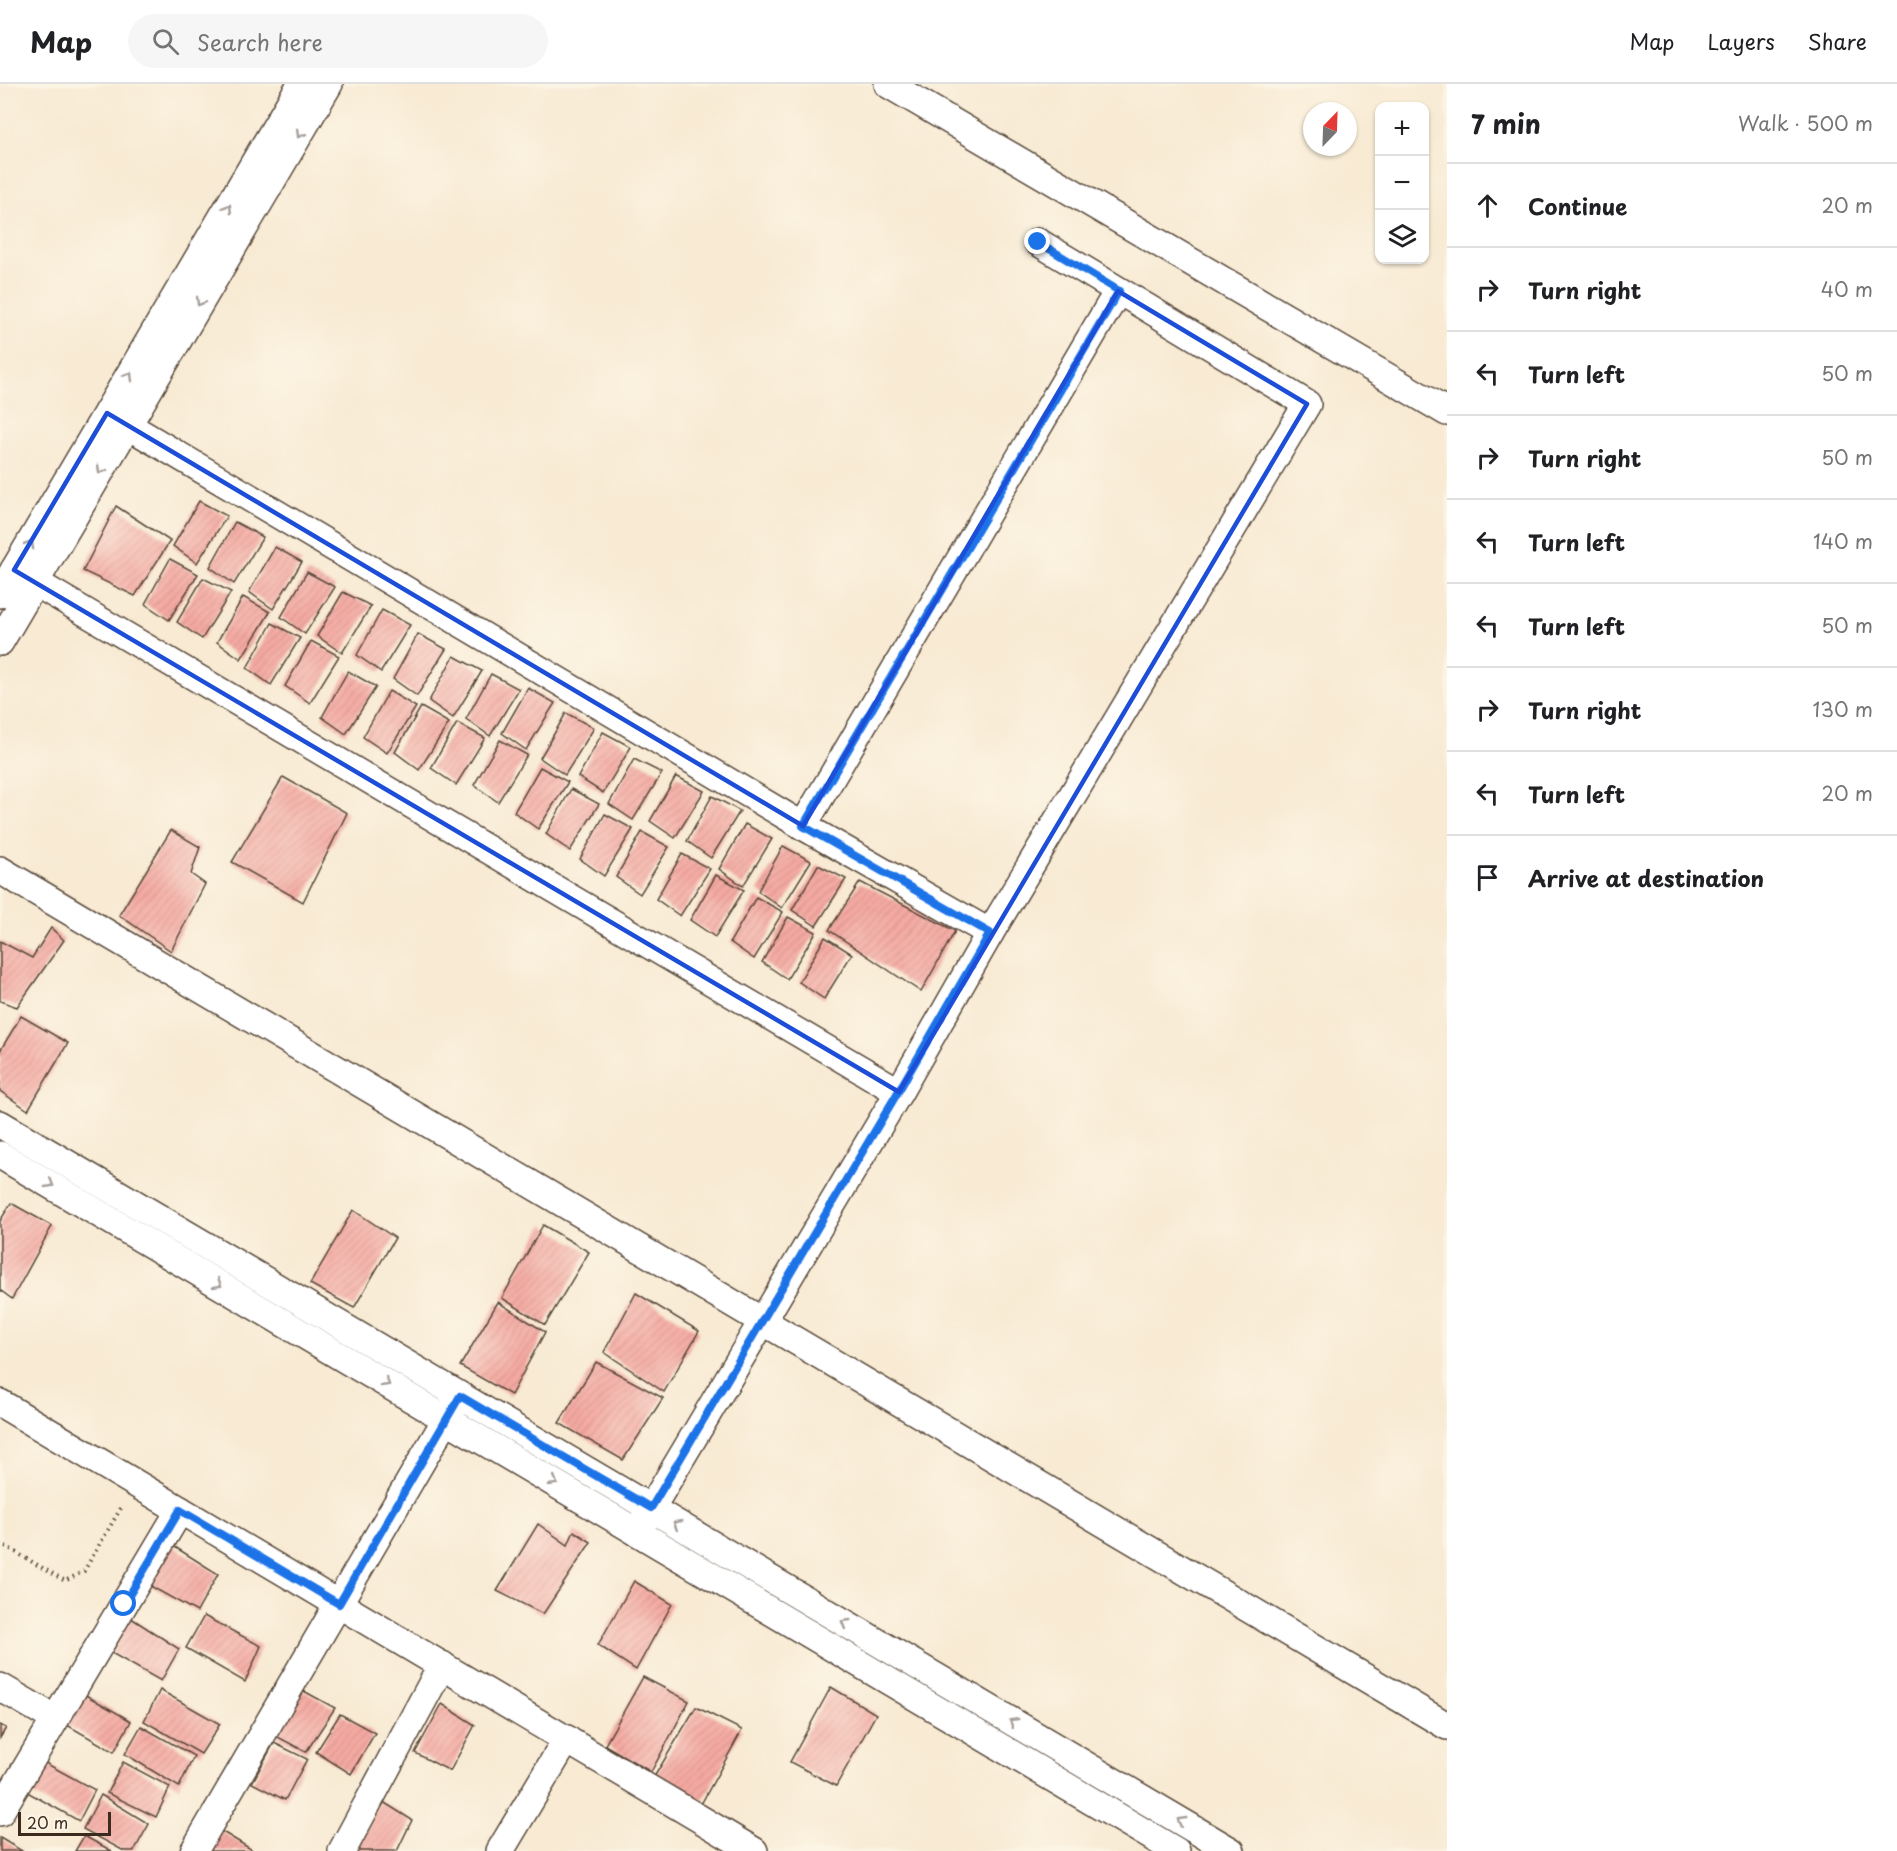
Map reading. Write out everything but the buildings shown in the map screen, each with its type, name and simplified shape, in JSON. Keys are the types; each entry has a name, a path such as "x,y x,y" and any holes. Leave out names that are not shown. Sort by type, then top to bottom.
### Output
{"street":[{"path":"118,419 301,84"},
{"path":"0,642 25,576 118,419 329,84"},
{"path":"888,84 1447,412"},
{"path":"637,1532 990,933 1307,404 1038,242"},
{"path":"803,826 1119,291"},
{"path":"118,419 803,826 990,933"},
{"path":"0,594 25,576"},
{"path":"25,576 898,1092"},
{"path":"0,870 1447,1726"},
{"path":"0,1124 1231,1851"},
{"path":"0,1155 1176,1851"},
{"path":"194,1851 460,1396"},
{"path":"0,1403 754,1851"},
{"path":"0,1812 180,1510"},
{"path":"342,1851 442,1665"},
{"path":"0,1687 55,1719"},
{"path":"500,1851 567,1739"}],"path":[{"path":"0,1543 65,1581 84,1571 135,1483"}],"highlighted area":[{"path":"1118,291 1307,404 899,1092 14,570 107,413 803,826"}],"route":[{"path":"124,1604 180,1510 339,1604 460,1396 651,1508 990,933 803,826 1119,291 1038,242"}]}
